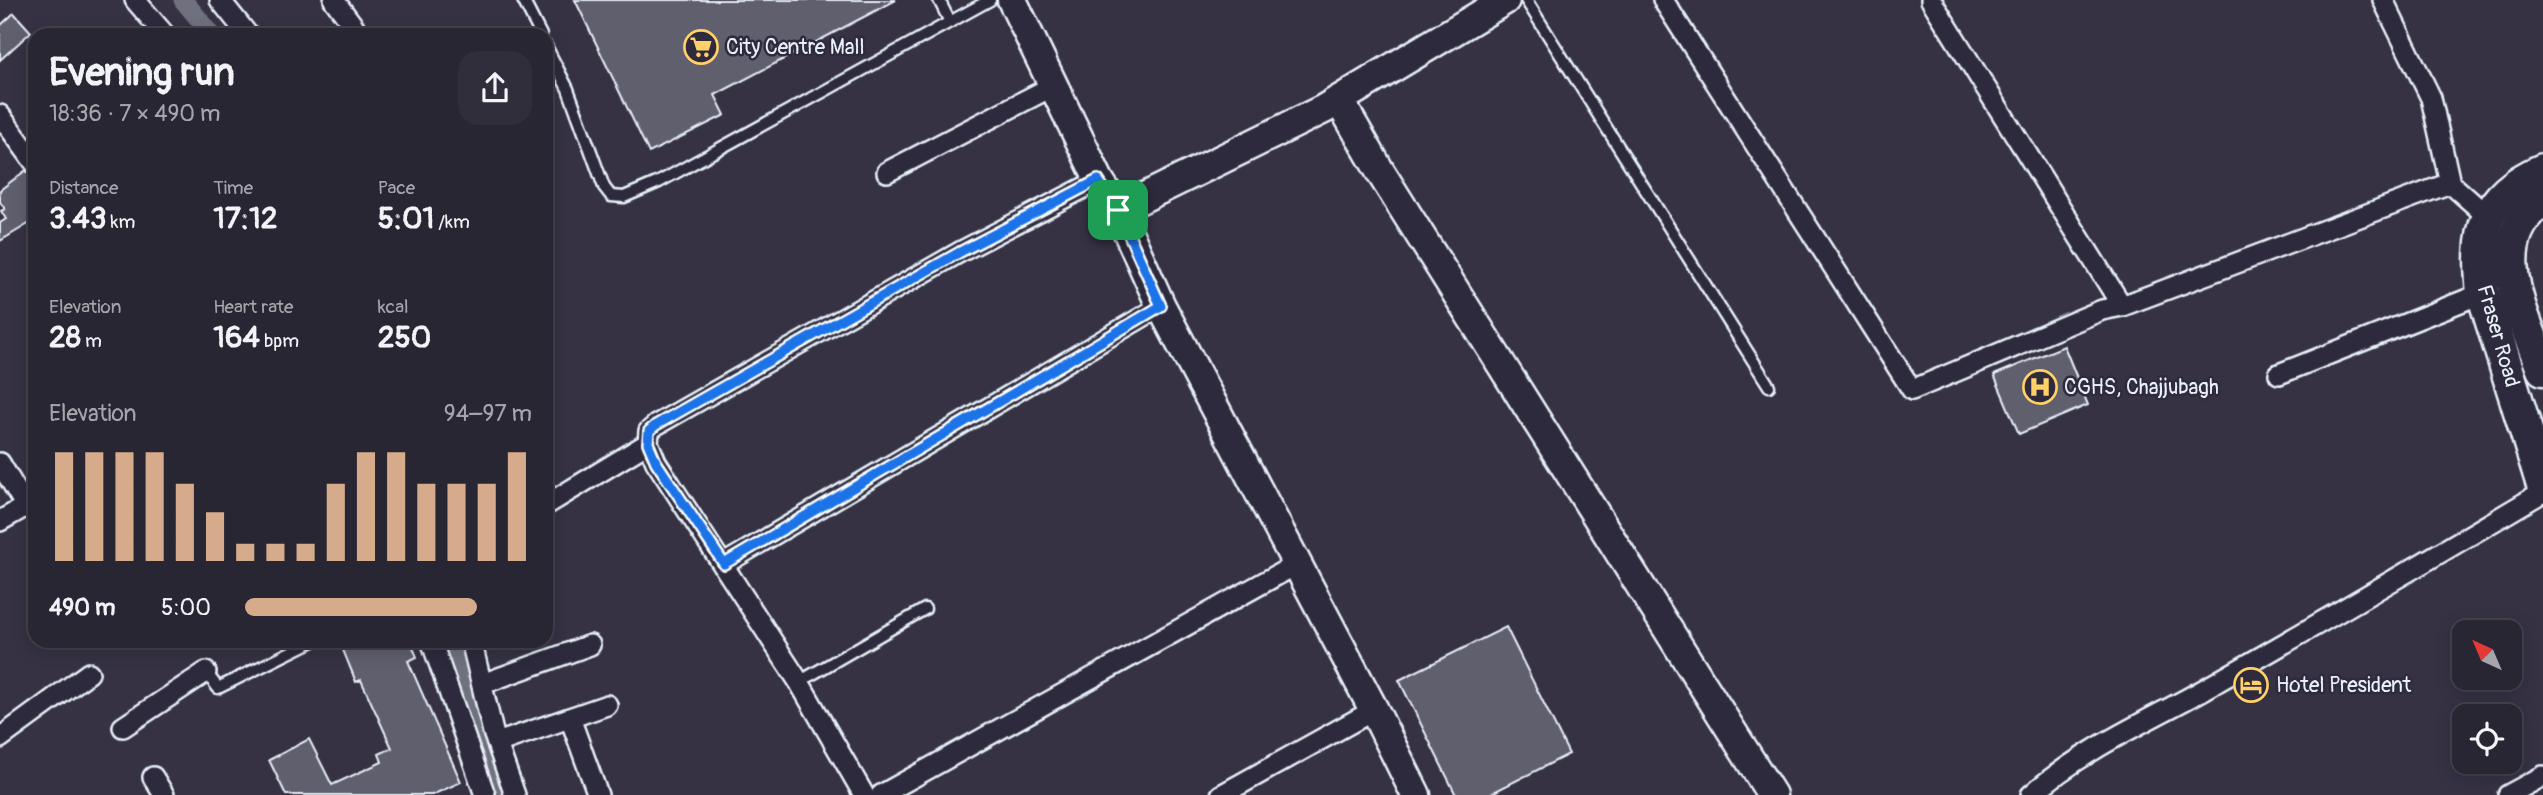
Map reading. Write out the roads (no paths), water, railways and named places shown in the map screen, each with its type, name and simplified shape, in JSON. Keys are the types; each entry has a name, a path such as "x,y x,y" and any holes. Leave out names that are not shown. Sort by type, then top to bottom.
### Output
{"main road":[{"path":"2487,216 2512,186 2543,170"},
{"name":"Fraser Road","path":"2543,200 2528,211 2518,225 2511,250 2514,290 2543,369"},
{"name":"Fraser Road","path":"2487,216 2481,245 2483,293 2543,485"}],"street":[{"path":"135,0 159,28"},
{"path":"220,0 242,28"},
{"path":"334,0 355,28"},
{"path":"1012,0 1098,180 1118,210 1161,306 1416,795"},
{"path":"1118,210 1332,104 1505,0"},
{"path":"1663,0 1912,390 2102,310 2122,306 2450,183"},
{"path":"1931,0 2122,306"},
{"path":"2382,0 2431,98 2450,183 2487,216"},
{"path":"887,172 1054,86"},
{"path":"1332,104 1381,173 1472,332 1750,795"},
{"path":"0,115 28,153"},
{"path":"864,795 799,682 656,462 648,443 649,431 960,252 1098,180"},
{"path":"2279,374 2483,293"},
{"path":"724,564 1161,306"},
{"path":"1472,332 1772,795"},
{"path":"553,501 648,443"},
{"path":"0,463 28,500"},
{"path":"2031,795 2082,755 2200,691 2543,492"},
{"path":"0,521 28,504"},
{"path":"881,795 1297,564"},
{"path":"482,684 590,645"},
{"path":"434,648 485,795"},
{"path":"473,648 497,743 515,795"},
{"path":"123,727 206,672"},
{"path":"0,738 89,673"},
{"path":"497,743 607,705"},
{"path":"1221,795 1374,710"},
{"path":"570,718 598,795"},
{"path":"2508,795 2543,776"},
{"path":"153,777 164,795"}],"lane":[{"path":"523,0 537,28"},
{"path":"939,0 950,22"},
{"path":"553,60 568,89 604,187 611,196 624,197 659,182 990,0"},
{"path":"1526,0 1769,386"},
{"path":"799,682 925,609"},
{"path":"206,672 218,688 299,648"}],"waterway":[{"path":"183,0 206,28"},
{"path":"454,648 500,795"}],"place":[{"name":"City Centre Mall","path":"701,47"},
{"name":"CGHS, Chajjubagh","path":"2040,387"},
{"name":"Hotel President","path":"2251,685"}]}
